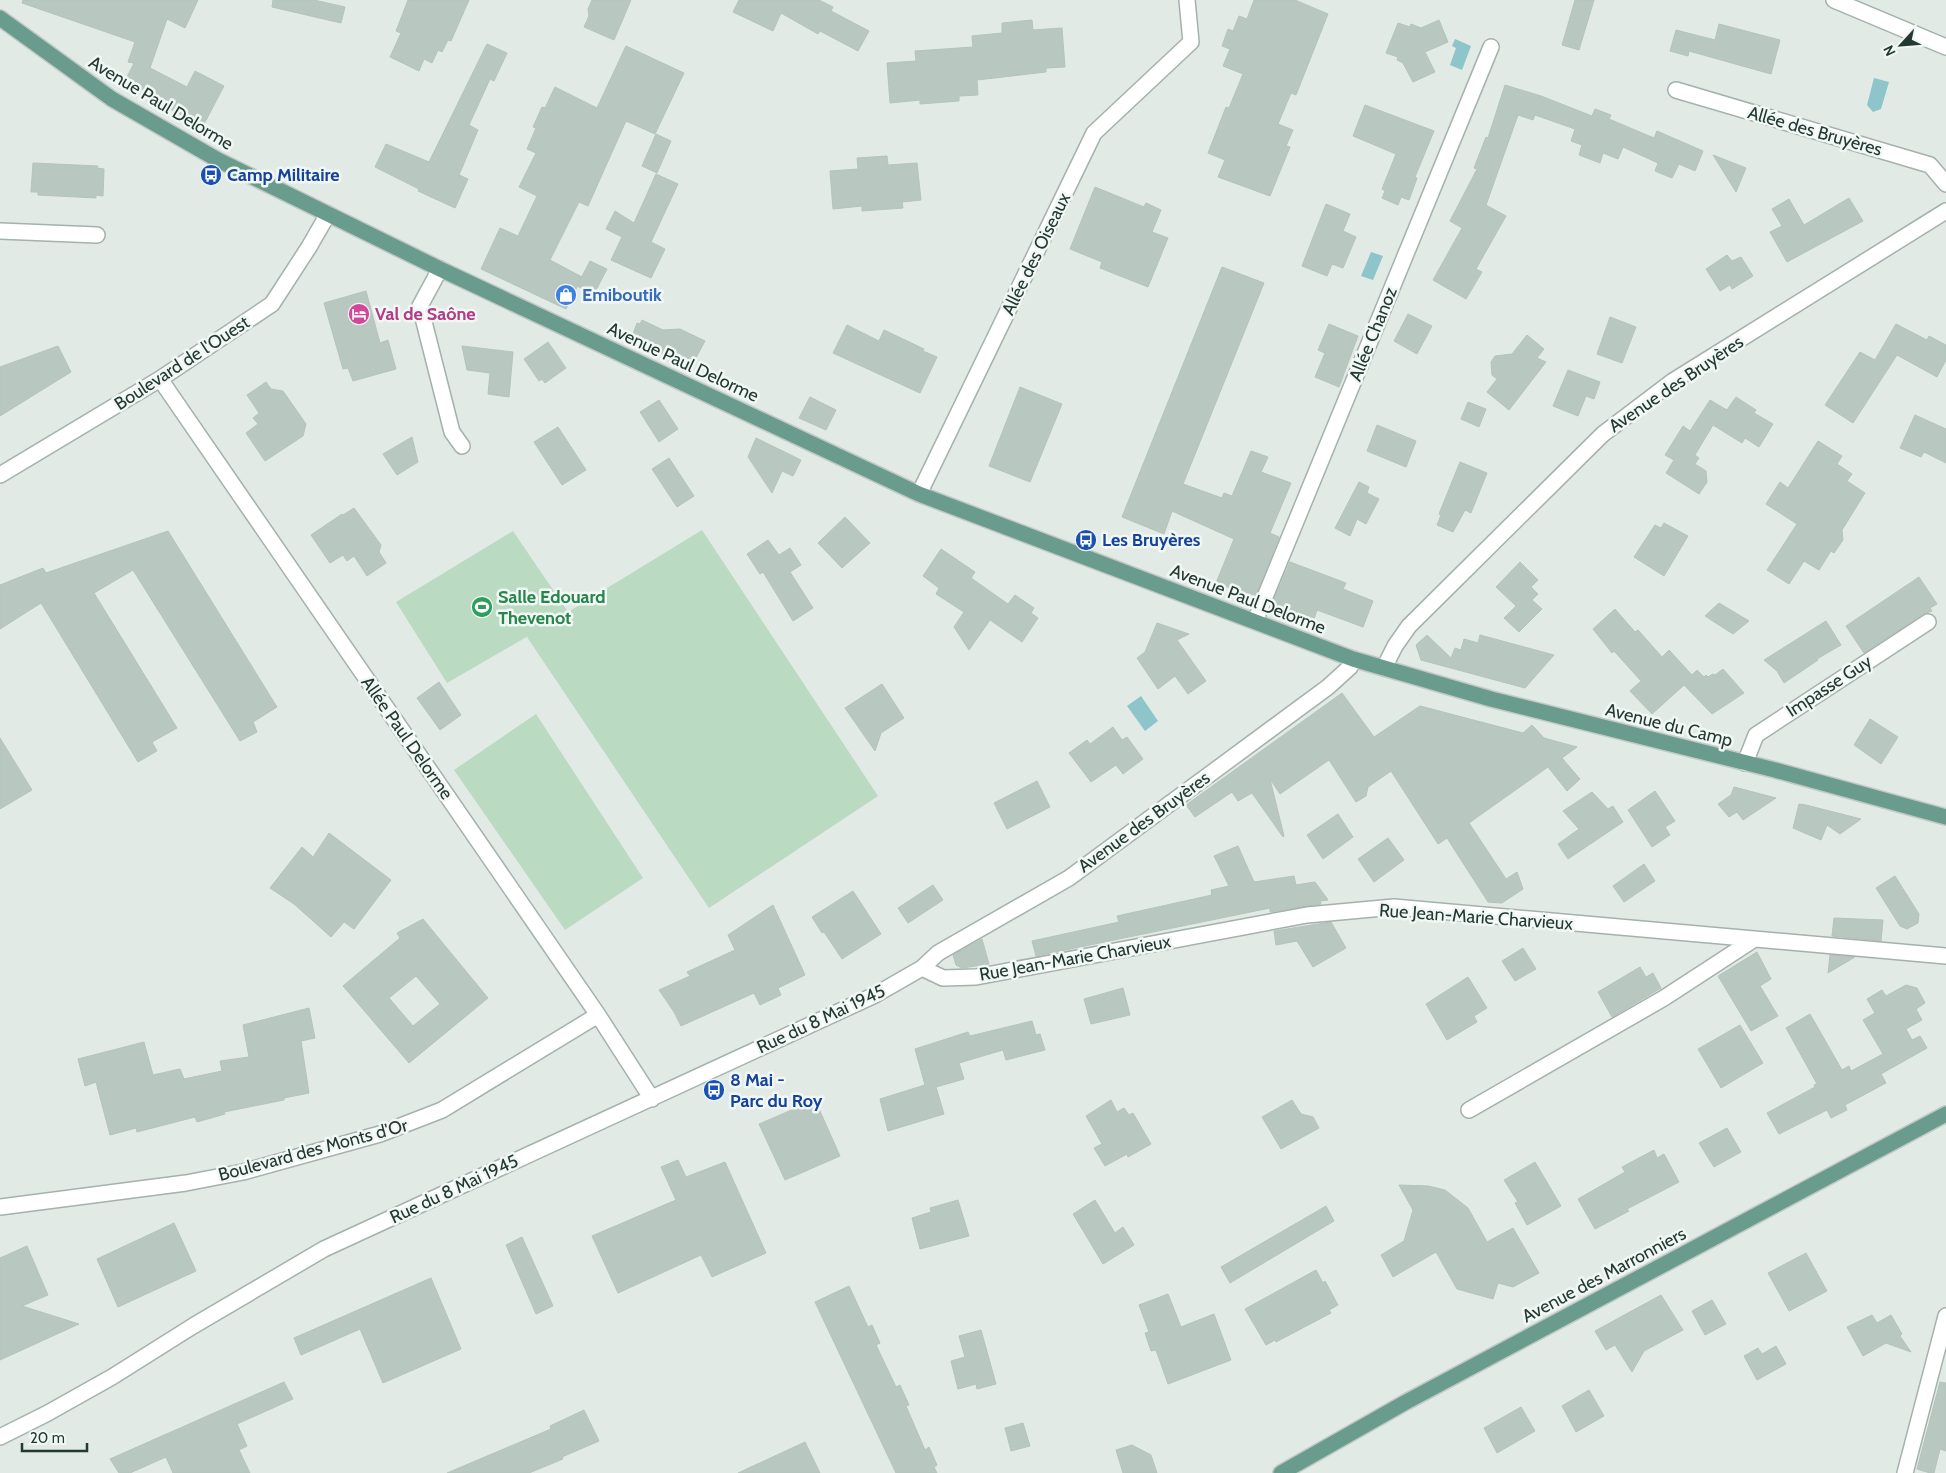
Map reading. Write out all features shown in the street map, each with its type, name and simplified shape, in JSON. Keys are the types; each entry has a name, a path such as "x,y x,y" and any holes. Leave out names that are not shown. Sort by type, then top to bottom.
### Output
{"main road":[{"name":"Avenue Paul Delorme","path":"0,18 112,99 218,160 440,269 920,494 1353,658 1384,668"},
{"name":"Avenue du Camp","path":"1384,668 1491,700 1745,763 1946,817"},
{"name":"Avenue des Marronniers","path":"1281,1473 1423,1393 1946,1114"}],"street":[{"name":"Allée des Oiseaux","path":"920,494 1094,133 1191,42 1187,0"},
{"path":"1834,0 1946,47"},
{"name":"Allée Chanoz","path":"1255,621 1491,47"},
{"name":"Allée des Bruyères","path":"1676,90 1930,165 1946,184"},
{"name":"Avenue des Bruyères","path":"1384,668 1395,646 1409,626 1603,434 1673,381 1946,211"},
{"name":"Boulevard de l'Ouest","path":"0,475 160,379 272,304 328,214"},
{"path":"0,231 98,235"},
{"path":"440,269 420,306 452,432 462,446"},
{"name":"Allée Paul Delorme","path":"160,379 598,1015 652,1099"},
{"name":"Impasse Guy","path":"1745,763 1756,735 1928,622"},
{"name":"Avenue des Bruyères","path":"922,968 938,953 1069,878 1328,686 1350,667 1353,658"},
{"name":"Rue Jean-Marie Charvieux","path":"922,968 943,978 976,977 1308,915 1394,908 1946,956"},
{"path":"1469,1110 1664,998 1753,940"},
{"name":"Rue du 8 Mai 1945","path":"0,1437 112,1378 193,1326 324,1249 875,995 922,968"},
{"name":"Boulevard des Monts d'Or","path":"0,1207 186,1183 244,1172 380,1134 442,1110 598,1015"},
{"path":"1905,1473 1946,1316"}],"green space":[{"path":"702,530 878,796 709,908 527,637 530,635 447,683 396,602 513,531 568,612"},
{"path":"536,714 643,878 565,930 454,770"}],"water":[{"path":"1455,39 1471,46 1462,70 1450,65 1456,48 1452,46"},
{"path":"1874,78 1889,82 1881,109 1873,112 1867,105"},
{"path":"1371,252 1383,256 1373,280 1361,276"},
{"path":"1141,696 1158,721 1145,731 1127,706"}],"building":[{"path":"23,0 198,0 185,28 167,19 150,68 187,87 195,71 224,86 203,126 166,107 126,79 134,63 128,62 135,42 22,3"},
{"path":"273,0 314,0 345,7 341,23 272,7"},
{"path":"408,0 469,0 451,41 448,40 442,52 438,50 432,63 424,59 419,71 390,57 401,33 396,31"},
{"path":"592,0 631,0 614,40 584,27 589,16 588,9"},
{"path":"739,0 819,0 833,7 831,11 869,31 858,51 820,31 818,34 781,13 773,31 733,12"},
{"path":"1254,0 1295,0 1328,14 1296,95 1291,93 1278,124 1293,130 1286,146 1290,147 1270,196 1218,177 1225,160 1208,153 1226,107 1229,108 1243,74 1223,66 1230,49 1222,46 1228,29 1233,31 1239,16 1247,19"},
{"path":"1575,0 1594,0 1579,50 1562,45"},
{"path":"1032,20 1033,30 1062,28 1065,67 1046,68 1046,72 977,80 978,95 959,96 959,101 920,104 920,100 890,103 887,63 916,61 915,51 973,47 972,36 1002,33 1002,23"},
{"path":"1439,20 1448,42 1425,52 1435,72 1413,82 1403,63 1397,60 1398,57 1386,53 1398,23 1410,27 1411,24 1421,28"},
{"path":"1719,24 1780,40 1771,74 1689,51 1688,56 1670,51 1676,30 1715,40"},
{"path":"487,44 507,53 494,81 490,79 469,125 478,130 459,175 468,179 455,208 418,191 419,189 375,167 386,144 429,162"},
{"path":"626,46 684,73 655,134 626,121 588,206 579,202 550,260 582,277 566,309 481,269 500,228 518,236 537,196 519,187 536,153 527,149 536,128 533,127 542,107 545,108 555,87 597,108"},
{"path":"1505,85 1541,96 1592,116 1595,109 1611,115 1609,119 1654,138 1657,131 1703,151 1695,171 1679,164 1672,178 1655,171 1658,163 1623,147 1618,159 1603,153 1600,163 1579,155 1582,145 1571,141 1575,129 1535,115 1533,120 1518,115 1486,205 1506,216 1476,269 1482,272 1466,299 1433,280 1462,228 1450,221 1477,169 1474,168 1486,137 1488,138"},
{"path":"1365,105 1434,131 1415,177 1417,178 1409,200 1401,197 1398,205 1382,198 1385,191 1382,189 1396,154 1353,136"},
{"path":"656,134 671,141 657,173 642,166"},
{"path":"1713,155 1746,168 1736,192"},
{"path":"887,156 888,165 917,163 921,200 902,202 903,208 862,211 862,206 833,209 830,171 858,169 857,158"},
{"path":"33,163 98,166 97,168 104,169 103,196 96,195 96,198 38,195 38,192 31,192"},
{"path":"656,174 678,184 651,242 665,249 651,278 611,260 622,237 606,229 615,211 634,223"},
{"path":"1095,187 1144,207 1146,203 1161,210 1152,232 1168,238 1148,287 1100,268 1102,262 1070,249"},
{"path":"1849,198 1863,221 1787,262 1770,232 1782,226 1772,209 1789,199 1804,225"},
{"path":"1326,204 1350,214 1343,231 1356,237 1343,268 1332,264 1327,276 1302,266"},
{"path":"1727,255 1732,261 1741,257 1753,276 1732,289 1730,285 1720,291 1706,269"},
{"path":"590,261 607,269 594,294 577,286"},
{"path":"1222,267 1264,283 1183,484 1222,498 1224,493 1232,496 1251,451 1268,457 1261,472 1291,483 1270,533 1279,537 1255,597 1216,583 1234,539 1172,511 1164,534 1122,517"},
{"path":"366,291 380,343 388,340 396,369 353,381 348,368 343,369 324,303"},
{"path":"1408,314 1432,326 1417,354 1394,341"},
{"path":"1610,317 1636,327 1622,363 1597,354"},
{"path":"642,320 663,330 680,329 705,341 691,367 631,339 637,323 640,324"},
{"path":"1329,324 1358,336 1339,387 1315,377 1325,353 1318,350"},
{"path":"1896,324 1927,340 1929,336 1946,345 1946,360 1937,377 1897,355 1853,423 1825,405 1860,352 1875,360"},
{"path":"847,325 879,341 884,330 937,357 920,393 833,353"},
{"path":"1527,335 1544,349 1537,358 1546,362 1509,410 1487,392 1497,379 1492,375 1491,362 1495,356 1512,354"},
{"path":"548,342 566,368 545,383 542,379 539,381 524,359"},
{"path":"58,346 71,372 0,416 0,367"},
{"path":"462,346 513,352 509,397 488,394 490,373 467,370"},
{"path":"1568,370 1600,382 1594,399 1586,396 1578,416 1553,406"},
{"path":"266,382 271,389 283,391 306,424 303,436 265,461 246,433 258,424 253,418 259,413 247,395"},
{"path":"1020,387 1062,404 1030,482 989,466"},
{"path":"810,397 836,410 826,430 799,418"},
{"path":"1736,397 1756,410 1754,413 1773,424 1759,447 1745,438 1742,443 1713,425 1695,455 1699,458 1695,464 1706,471 1707,482 1699,494 1666,473 1674,460 1665,455 1683,426 1690,431 1710,400 1727,410"},
{"path":"659,400 678,429 659,442 640,412"},
{"path":"1468,402 1486,409 1479,427 1461,419"},
{"path":"1915,415 1946,429 1946,463 1924,452 1921,457 1900,448"},
{"path":"1377,425 1416,441 1406,467 1367,451"},
{"path":"558,427 586,470 562,485 534,442"},
{"path":"412,437 418,462 397,475 383,454"},
{"path":"756,438 801,460 793,476 782,471 772,493 748,457"},
{"path":"1818,441 1842,456 1837,464 1852,474 1847,481 1865,493 1842,530 1843,540 1834,553 1831,551 1819,570 1804,561 1789,584 1767,570 1797,524 1766,504 1780,482 1788,488"},
{"path":"669,458 694,496 677,507 652,469"},
{"path":"1460,462 1487,473 1471,513 1465,510 1453,532 1437,525 1441,515 1439,514"},
{"path":"1359,482 1369,487 1367,493 1379,499 1366,524 1357,519 1350,536 1335,528"},
{"path":"354,508 381,545 379,552 386,563 367,576 354,556 347,561 343,555 330,563 311,535"},
{"path":"845,517 870,543 842,568 818,543"},
{"path":"1664,523 1688,536 1664,576 1634,557 1655,525 1661,528"},
{"path":"168,531 277,707 253,722 257,732 240,741 133,570 94,593 177,728 152,742 157,751 138,762 41,603 0,629 0,585 43,568 46,573"},
{"path":"768,540 779,555 790,548 801,565 790,572 813,608 793,621 763,572 760,574 747,554"},
{"path":"941,549 975,572 971,578 1008,604 1015,595 1034,608 1031,613 1038,618 1022,642 990,620 969,650 954,627 964,612 936,594 939,588 923,576"},
{"path":"1290,562 1346,583 1343,589 1373,601 1363,627 1317,610 1314,619 1272,604"},
{"path":"1520,562 1538,580 1531,587 1538,594 1532,600 1542,609 1519,632 1504,618 1516,606 1496,587"},
{"path":"1919,577 1937,604 1930,608 1932,611 1923,614 1864,653 1846,626"},
{"path":"1719,603 1749,621 1733,634 1705,616"},
{"path":"1615,609 1635,632 1638,630 1662,657 1669,650 1692,675 1697,670 1704,677 1706,675 1708,677 1713,674 1715,675 1723,669 1744,693 1712,714 1684,685 1652,714 1630,691 1641,681 1614,651 1612,653 1593,629"},
{"path":"1826,621 1841,645 1817,659 1784,683 1777,671 1764,660"},
{"path":"1157,623 1189,634 1177,640 1206,681 1188,694 1175,676 1158,689 1137,658 1145,652"},
{"path":"1427,635 1451,658 1455,648 1461,650 1464,639 1478,643 1480,635 1554,655 1525,688 1421,660 1416,645"},
{"path":"439,682 461,715 440,730 417,698"},
{"path":"882,684 904,718 881,733 875,751 845,708"},
{"path":"1342,693 1374,737 1420,706 1523,733 1532,725 1544,738 1577,747 1562,758 1580,779 1567,791 1548,767 1469,823 1506,879 1517,872 1523,889 1502,903 1488,902 1447,838 1438,844 1391,771 1368,787 1366,796 1356,802 1329,760 1280,794 1270,779 1283,837 1252,793 1238,801 1232,792 1195,817 1186,805"},
{"path":"1870,719 1898,737 1881,764 1854,745"},
{"path":"1113,727 1122,740 1127,737 1143,759 1123,774 1116,765 1091,782 1069,753 1087,740 1090,744"},
{"path":"0,738 32,790 0,809"},
{"path":"1037,781 1050,807 1007,829 994,803"},
{"path":"1734,787 1776,798 1743,820 1737,812 1729,817 1718,804 1731,795"},
{"path":"1655,791 1675,821 1665,827 1670,835 1652,847 1628,810"},
{"path":"1592,792 1608,809 1613,806 1623,822 1568,859 1558,844 1579,829 1563,811"},
{"path":"1799,804 1861,819 1840,834 1827,825 1821,840 1793,828"},
{"path":"1338,814 1353,837 1323,859 1307,835"},
{"path":"329,833 391,880 354,929 344,922 331,937 294,904 270,888 302,847 313,857"},
{"path":"1388,838 1404,860 1374,882 1358,859"},
{"path":"1238,846 1254,882 1294,876 1296,885 1315,882 1328,900 1320,901 1321,904 1270,912 1270,908 1036,956 1032,941 1119,922 1117,916 1212,895 1211,890 1229,886 1214,856"},
{"path":"1644,864 1655,881 1624,902 1613,886"},
{"path":"1895,876 1919,914 1918,923 1907,929 1900,926 1876,888"},
{"path":"933,885 943,900 908,923 898,908"},
{"path":"853,891 881,934 842,959 812,917"},
{"path":"773,905 805,975 778,988 781,995 760,1005 754,993 681,1026 659,990 690,976 687,972 735,950 728,935"},
{"path":"1834,918 1883,920 1881,941 1832,936"},
{"path":"423,919 488,998 409,1063 343,986 400,938 397,933","holes":["416,976 440,1004 413,1026 389,998"]},
{"path":"1331,922 1346,948 1313,967 1297,941 1276,945 1274,931"},
{"path":"982,939 989,964 962,968 956,965 953,955"},
{"path":"1523,948 1536,969 1515,981 1502,961"},
{"path":"1757,952 1771,979 1760,986 1778,1016 1751,1031 1718,976"},
{"path":"1830,955 1855,957 1828,973"},
{"path":"1640,967 1646,977 1653,973 1661,988 1612,1017 1598,992"},
{"path":"1468,977 1487,1008 1474,1016 1477,1022 1447,1040 1426,1004"},
{"path":"1906,985 1917,988 1925,1003 1916,1009 1922,1020 1906,1029 1912,1040 1920,1036 1927,1048 1881,1074 1886,1083 1845,1105 1847,1110 1831,1118 1827,1110 1779,1134 1767,1113 1815,1087 1814,1085 1817,1084 1786,1028 1810,1014 1842,1070 1849,1066 1851,1071 1883,1054 1863,1020 1875,1013 1867,999 1882,990 1886,996"},
{"path":"1123,988 1130,1015 1091,1024 1084,999"},
{"path":"309,1008 315,1038 301,1041 309,1093 224,1112 225,1114 197,1122 195,1117 137,1132 136,1128 110,1135 96,1082 85,1086 78,1059 144,1042 153,1075 180,1069 184,1079 222,1071 220,1061 249,1057 243,1025"},
{"path":"1032,1021 1036,1035 1040,1034 1045,1050 1006,1060 1003,1050 959,1063 964,1079 936,1087 944,1114 888,1131 880,1099 925,1085 915,1049 968,1032 970,1036"},
{"path":"1740,1025 1763,1063 1721,1088 1698,1049"},
{"path":"815,1100 840,1156 785,1180 759,1124"},
{"path":"1111,1100 1117,1112 1124,1108 1129,1115 1133,1113 1151,1144 1128,1157 1127,1154 1105,1166 1094,1148 1102,1144 1086,1116"},
{"path":"1292,1100 1301,1114 1313,1117 1319,1128 1281,1149 1262,1117"},
{"path":"1727,1128 1741,1152 1714,1167 1699,1143"},
{"path":"1654,1150 1657,1158 1664,1154 1679,1182 1627,1209 1629,1211 1595,1229 1578,1199 1625,1172 1622,1167"},
{"path":"678,1160 686,1177 725,1162 766,1253 712,1277 701,1255 618,1293 592,1236 676,1200 661,1167"},
{"path":"1535,1162 1561,1206 1527,1225 1515,1203 1518,1202 1504,1180"},
{"path":"1399,1185 1428,1186 1445,1190 1468,1208 1487,1242 1513,1228 1539,1273 1513,1287 1498,1283 1493,1299 1457,1289 1436,1252 1393,1277 1381,1255 1404,1241 1413,1210"},
{"path":"958,1200 969,1236 920,1249 912,1218 931,1212 930,1208"},
{"path":"1095,1200 1115,1233 1123,1227 1134,1245 1103,1264 1073,1214"},
{"path":"1326,1206 1334,1221 1230,1283 1221,1267"},
{"path":"174,1223 196,1271 118,1307 97,1259"},
{"path":"522,1237 553,1306 536,1314 506,1245"},
{"path":"27,1246 48,1295 22,1306 79,1324 0,1360 0,1258"},
{"path":"1806,1253 1827,1291 1789,1311 1768,1273"},
{"path":"1316,1270 1323,1283 1325,1281 1338,1305 1329,1310 1331,1313 1276,1342 1275,1340 1266,1345 1245,1309"},
{"path":"431,1278 461,1349 383,1383 360,1329 301,1355 294,1338"},
{"path":"849,1286 868,1327 872,1325 880,1343 876,1345 896,1387 900,1385 909,1405 906,1406 925,1450 929,1447 937,1465 934,1467 937,1473 896,1473 815,1302"},
{"path":"1168,1294 1181,1327 1214,1314 1231,1360 1168,1384 1156,1350 1151,1351 1145,1333 1149,1332 1139,1305"},
{"path":"1661,1295 1683,1330 1644,1351 1632,1372 1615,1345 1606,1350 1595,1331"},
{"path":"1712,1300 1726,1324 1705,1335 1692,1311"},
{"path":"1872,1315 1877,1323 1891,1315 1902,1334 1900,1336 1911,1352 1886,1343 1863,1356 1847,1327"},
{"path":"981,1330 996,1384 977,1389 976,1384 958,1389 951,1361 965,1357 959,1336"},
{"path":"1776,1346 1786,1364 1757,1380 1744,1356 1758,1348 1762,1354"},
{"path":"284,1382 293,1399 237,1424 247,1446 239,1450 250,1473 173,1473 166,1457 130,1473 119,1473 110,1459"},
{"path":"1940,1382 1946,1383 1946,1451 1940,1449 1934,1473 1930,1473 1917,1469"},
{"path":"1589,1390 1604,1416 1576,1432 1562,1406"},
{"path":"1521,1407 1535,1431 1497,1453 1484,1428"},
{"path":"584,1410 599,1441 562,1457 563,1459 529,1473 447,1473 551,1429 550,1426"},
{"path":"1023,1423 1030,1446 1011,1451 1005,1428"},
{"path":"805,1442 820,1473 738,1473"},
{"path":"1132,1445 1151,1455 1157,1473 1123,1473 1116,1450"}],"place":[{"name":"Camp Militaire","path":"211,175"},
{"name":"Emiboutik","path":"566,295"},
{"name":"Val de Saône","path":"359,314"},
{"name":"Les Bruyères","path":"1086,540"},
{"name":"Salle Edouard Thevenot","path":"482,607"},
{"name":"8 Mai - Parc du Roy","path":"714,1090"}]}
